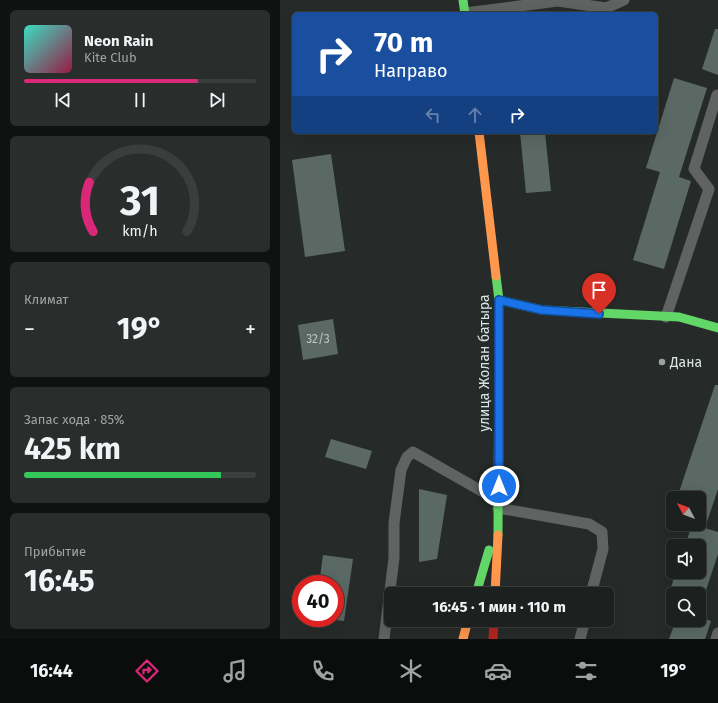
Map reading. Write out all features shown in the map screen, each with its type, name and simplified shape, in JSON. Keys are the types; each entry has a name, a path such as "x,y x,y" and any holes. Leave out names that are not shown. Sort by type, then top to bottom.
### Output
{"street":[{"path":"463,0 465,12"},
{"name":"улица Жолан батыра","path":"479,134 499,300 499,509 495,587"},
{"path":"499,300 542,310 679,318 718,328"},
{"path":"478,587 499,509"},
{"path":"463,639 466,627"},
{"path":"493,639 494,627"}],"lane":[{"path":"479,12 558,1 606,8 624,0"},
{"path":"666,317 709,189 694,169 717,95"},
{"path":"384,639 394,558 394,523 401,470 407,457 413,452 499,509 589,524 602,532 603,549 593,587"},
{"path":"580,639 583,627"},
{"path":"716,639 718,633"}],"building":[{"path":"715,29 718,29 718,75 702,69"},
{"path":"674,78 707,88 679,177 691,181 664,269 633,260 660,172 646,168 657,134 658,134 658,129"},
{"path":"520,134 545,134 551,191 526,193"},
{"path":"331,154 345,251 305,257 292,160"},
{"path":"333,319 338,354 303,360 298,325"},
{"path":"715,385 718,385 718,489 706,525 706,491 679,491"},
{"path":"331,439 372,451 366,469 325,457"},
{"path":"419,489 447,495 437,559 419,562"},
{"path":"706,528 718,532 718,554 706,590 706,587 671,587 674,579 706,579 706,539 687,539 690,531 706,531"},
{"path":"323,555 353,559 344,621 344,575 320,575"},
{"path":"706,619 711,621 705,639 669,639 673,627 706,627"}],"traffic: fast":[{"path":"463,0 465,12"},
{"path":"496,276 499,300 498,535"},
{"path":"499,300 542,310 679,317 718,328"},
{"path":"478,587 489,550"}],"traffic: slow":[{"path":"479,134 496,276"},
{"path":"495,587 498,535"},
{"path":"463,639 466,627"}],"traffic: jam":[{"path":"493,639 494,627"}],"place":[{"name":"Дана","path":"662,362"}],"route":[{"path":"499,486 499,300 542,310 599,314"}]}
